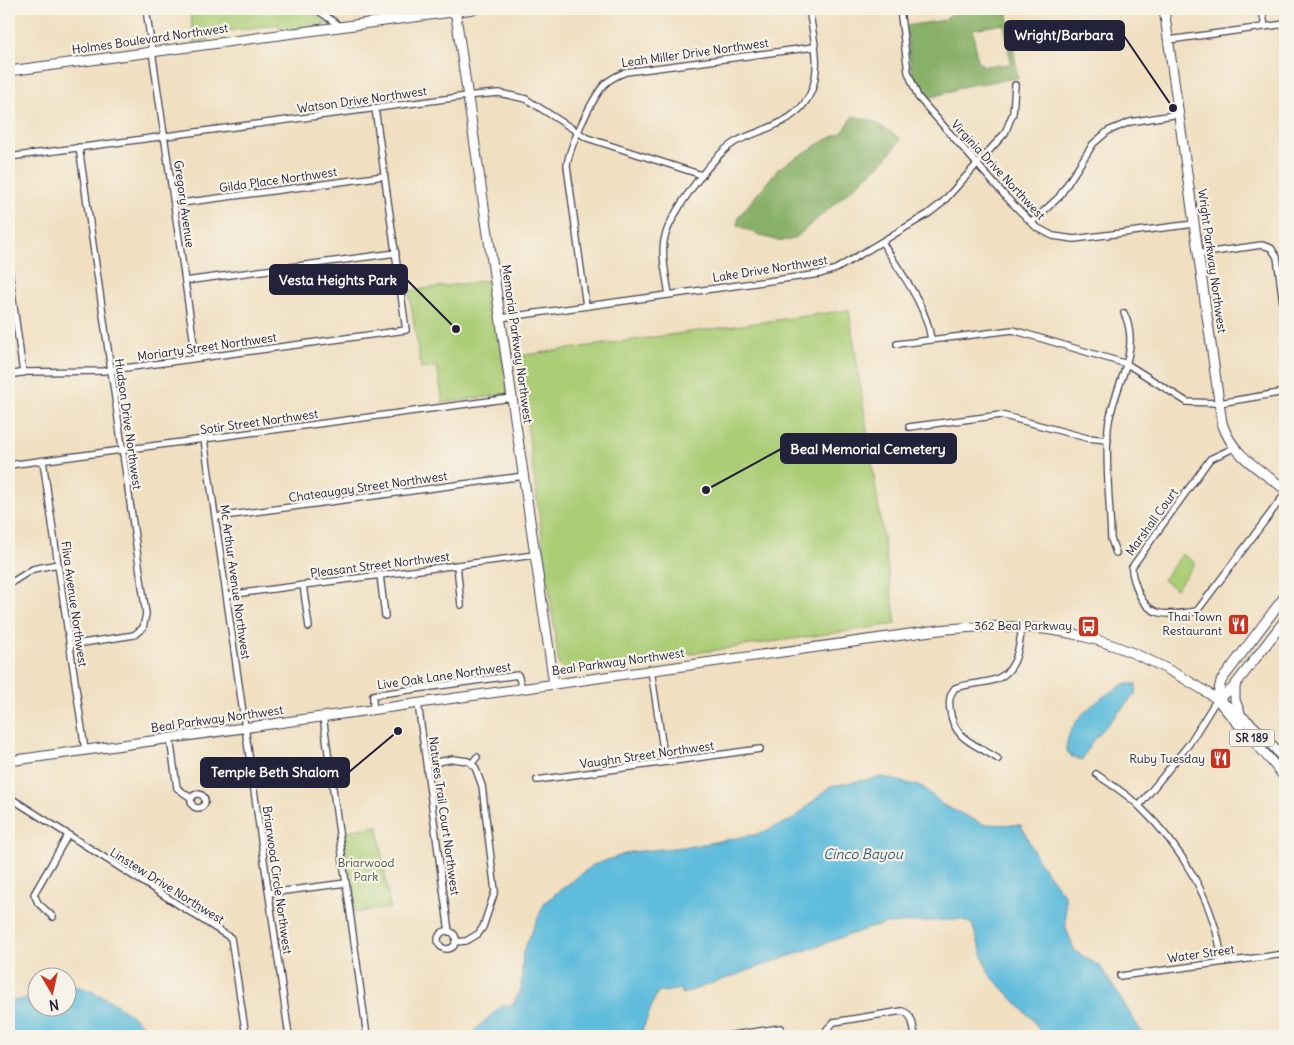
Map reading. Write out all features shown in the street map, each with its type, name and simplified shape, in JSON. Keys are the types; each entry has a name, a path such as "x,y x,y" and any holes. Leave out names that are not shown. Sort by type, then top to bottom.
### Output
{"main road":[{"name":"Holmes Boulevard Northwest","path":"9,70 474,9"},
{"name":"Wright Parkway Northwest","path":"1164,9 1224,431 1234,448 1245,459 1285,489"},
{"name":"Memorial Parkway Northwest","path":"455,10 554,684"},
{"path":"1217,699 1221,681 1285,596"},
{"path":"1217,699 1235,686 1285,620"},
{"name":"Beal Parkway Northwest","path":"9,760 962,627 1022,626 1086,636 1118,646 1162,665 1240,714 1261,732 1285,761"},
{"path":"1235,686 1235,700 1240,714"},
{"name":"Beal Parkway Northwest","path":"1217,699 1233,719 1260,746 1285,778"}],"street":[{"name":"Gregory Avenue","path":"146,9 196,358"},
{"path":"316,9 340,26"},
{"path":"669,295 664,260 665,239 670,222 702,175 730,145 780,123 803,106 814,83 817,66 809,9"},
{"name":"Virginia Drive Northwest","path":"900,9 908,72 914,90 927,109 1031,223 1053,236 1074,239 1194,224"},
{"path":"1262,9 1265,27"},
{"path":"1169,40 1285,24"},
{"name":"Leah Miller Drive Northwest","path":"586,306 567,172 570,152 578,132 604,85 621,74 814,47"},
{"name":"Lake Drive Northwest","path":"500,318 820,274 836,269 934,209 977,165 1000,141 1010,123 1015,104 1015,85"},
{"name":"Watson Drive Northwest","path":"9,157 500,93 518,97 537,105 587,138 702,175"},
{"path":"185,281 396,253 375,108"},
{"path":"1031,223 1059,196 1093,144 1108,131 1130,122 1179,114"},
{"name":"Hudson Drive Northwest","path":"70,645 134,635 142,628 145,621 79,148"},
{"name":"Gilda Place Northwest","path":"174,204 384,176"},
{"path":"882,242 922,308 928,322 931,339"},
{"path":"1198,254 1262,246 1271,248 1277,257 1285,319"},
{"name":"Moriarty Street Northwest","path":"9,375 110,370 406,330 396,253"},
{"path":"9,270 23,373"},
{"path":"1116,553 1111,539 1108,440 1109,422 1127,364 1131,338 1129,323 1124,313"},
{"path":"898,344 1013,330 1127,364 1187,402 1219,403 1285,392"},
{"name":"Sotir Street Northwest","path":"9,466 512,398"},
{"path":"908,427 1001,415 1087,438 1108,440"},
{"name":"Mc Arthur Avenue Northwest","path":"204,439 246,727"},
{"name":"Marshall Court","path":"1234,448 1210,459 1132,567 1140,598 1150,611 1161,614 1197,611 1285,494"},
{"name":"Fliva Avenue Northwest","path":"43,461 86,750"},
{"name":"Chateaugay Street Northwest","path":"216,517 524,476"},
{"name":"Pleasant Street Northwest","path":"227,595 536,555"},
{"path":"9,584 32,570 58,564"},
{"path":"457,565 461,605"},
{"path":"380,575 385,616"},
{"path":"304,585 309,627"},
{"path":"998,759 956,731 952,721 949,700 955,688 996,679 1009,670 1017,657 1022,626"},
{"path":"651,670 665,762"},
{"name":"Live Oak Lane Northwest","path":"373,709 373,695 518,675 522,688"},
{"path":"1139,806 1189,744 1217,699"},
{"name":"Natures Trail Court Northwest","path":"418,703 449,932"},
{"path":"323,716 367,1036"},
{"name":"Briarwood Circle Northwest","path":"246,727 289,1036"},
{"path":"170,738 177,788 191,798"},
{"name":"Vaughn Street Northwest","path":"537,780 760,748"},
{"path":"472,763 477,757"},
{"path":"427,764 453,759 472,763 478,771 482,786 495,882 494,891 483,927 478,934 466,941 455,942"},
{"path":"1096,774 1139,806 1168,838 1196,882 1216,926 1222,961"},
{"name":"Linstew Drive Northwest","path":"9,797 231,938 246,1036"},
{"path":"53,917 38,903 34,894 68,835"},
{"path":"269,893 346,883"},
{"name":"Natures Trail Court Northwest","path":"449,932 454,935 455,942 448,949 439,945 440,935 449,932"},
{"name":"Water Street","path":"1120,976 1285,954"},
{"path":"826,1036 827,1028 832,1023 902,1011 906,1012 911,1020 914,1036"},
{"path":"726,1036 781,1028"}],"green space":[{"path":"190,9 308,9 330,24 279,30 279,24 213,33 208,34 209,40 194,43"},
{"path":"961,9 1007,9 1018,78 965,86 924,100 912,76 905,26 945,20 953,12","holes":["1004,24 1011,64 984,66 977,61 973,29"]},
{"path":"853,116 873,121 901,139 884,161 794,239 772,239 737,225 739,216 779,168 843,132"},
{"path":"490,280 508,394 443,403 437,367 421,369 409,291"},
{"path":"849,310 896,624 571,671 564,670 559,665 518,356"},
{"path":"1182,554 1195,563 1176,589 1163,580"},
{"name":"Briarwood Park","path":"378,826 390,908 353,913 341,832"}],"water":[{"path":"1125,684 1136,684 1136,693 1092,742 1082,760 1072,757 1066,750 1072,728 1086,710 1105,695"},
{"name":"Cinco Bayou","path":"883,777 923,787 943,805 983,824 1021,825 1039,862 1065,896 1066,928 1075,951 1101,967 1144,1036 1043,1036 1033,1020 989,974 972,924 961,919 885,924 682,994 681,989 657,993 640,1036 469,1036 502,1005 512,1006 521,990 523,952 545,902 593,865 631,852 693,846 758,834 794,819 830,786"},
{"path":"78,987 80,987 92,991 126,1011 155,1036 9,1036 9,1001 28,998 28,1018 78,1018"}],"place":[{"name":"Wright/Barbara","path":"1173,108"},
{"name":"Vesta Heights Park","path":"456,329"},
{"name":"Beal Memorial Cemetery","path":"706,490"},
{"name":"Thai Town Restaurant","path":"1238,624"},
{"name":"362 Beal Parkway","path":"1088,626"},
{"name":"Temple Beth Shalom","path":"398,731"},
{"name":"Ruby Tuesday","path":"1221,759"}]}
